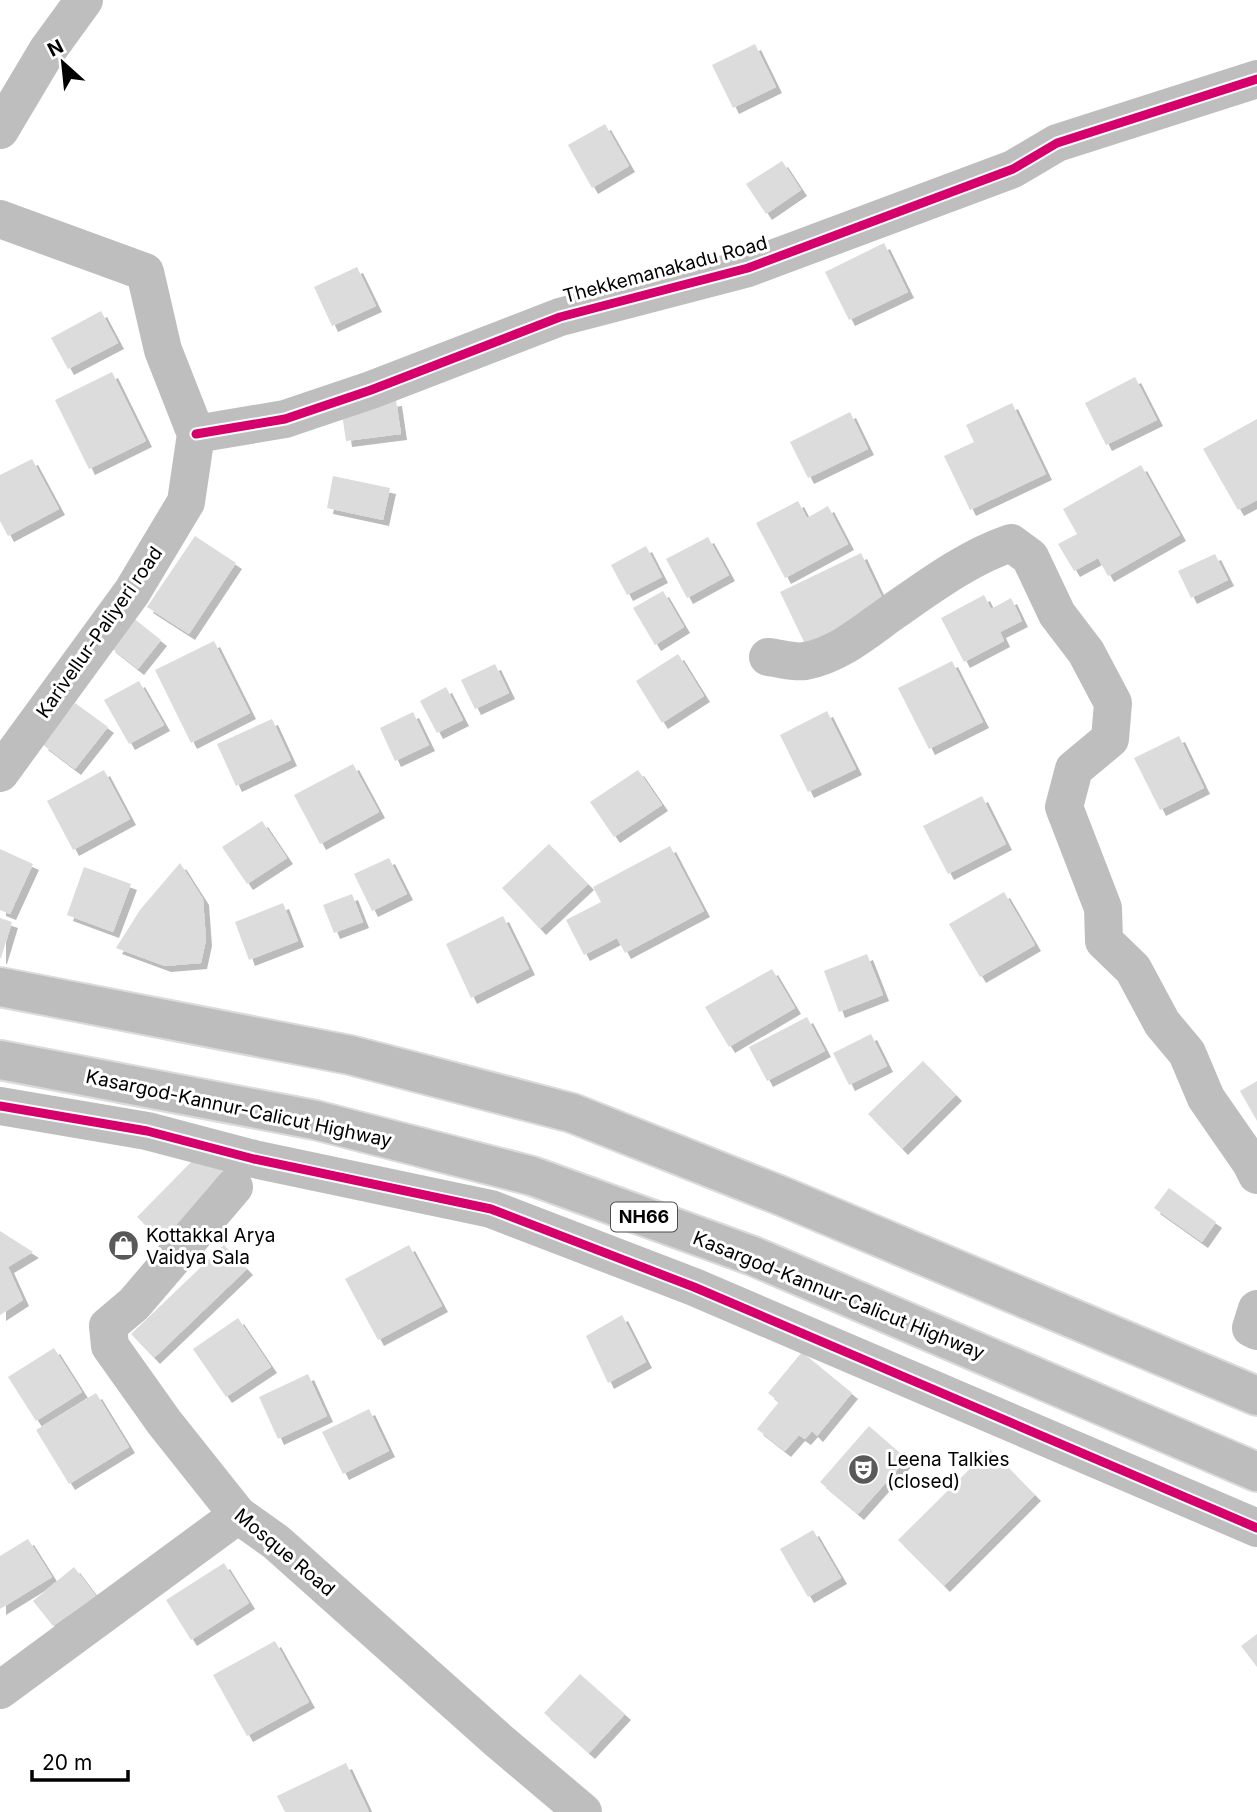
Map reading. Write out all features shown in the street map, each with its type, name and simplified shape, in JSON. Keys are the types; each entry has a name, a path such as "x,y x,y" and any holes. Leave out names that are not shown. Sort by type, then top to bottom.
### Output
{"highway":[{"path":"0,987 350,1055 572,1113 797,1203 1257,1396"},
{"name":"Kasargod-Kannur-Calicut Highway","path":"0,1060 315,1120 532,1176 753,1256 1257,1472"}],"street":[{"path":"0,130 47,51 84,0"},
{"name":"Thekkemanakadu Road","path":"196,434 285,419 371,390 559,317 748,268 1013,169 1057,144 1257,79"},
{"name":"Karivellur-Paliyeri road","path":"0,219 145,272 163,350 196,434 186,502 132,592 0,773"},
{"path":"768,657 803,662 834,651 860,636 950,572 996,548 1011,543 1030,557 1057,614 1086,652 1114,704 1110,739 1074,769 1064,807 1103,908 1104,941 1133,969 1163,1023 1186,1052 1206,1098 1257,1175"},
{"path":"0,1106 148,1131 254,1159 491,1209 694,1287 1257,1528"},
{"name":"Mosque Road","path":"234,1187 134,1304 108,1326 110,1346 164,1422 238,1515 276,1542 499,1741 583,1812"},
{"path":"1257,1310 1251,1328 1257,1331"},
{"path":"0,1690 238,1515"}],"building":[{"path":"755,44 776,87 733,108 712,65"},
{"path":"605,124 629,166 592,188 568,145"},
{"path":"782,161 801,190 766,214 746,184"},
{"path":"884,243 908,292 849,320 825,272"},
{"path":"357,267 376,306 332,326 314,287"},
{"path":"101,311 118,343 68,369 51,338"},
{"path":"112,372 146,441 89,469 55,400"},
{"path":"1135,377 1157,420 1106,445 1085,403"},
{"path":"396,400 401,434 346,441 341,407"},
{"path":"1012,403 1046,474 970,510 944,456 974,442 966,425"},
{"path":"850,412 868,449 808,478 790,442"},
{"path":"1257,419 1257,500 1238,510 1203,449"},
{"path":"32,459 59,509 8,536 0,521 0,475"},
{"path":"1141,465 1180,535 1108,576 1098,558 1074,571 1058,544 1077,534 1063,509"},
{"path":"333,476 390,488 383,520 327,508"},
{"path":"798,501 807,518 828,506 848,544 785,578 756,523"},
{"path":"195,536 236,563 189,634 147,607"},
{"path":"708,537 729,575 687,598 666,559"},
{"path":"646,546 662,577 627,595 611,565"},
{"path":"861,553 886,606 807,648 780,592"},
{"path":"1215,554 1228,580 1191,598 1178,571"},
{"path":"663,591 684,627 655,645 633,608"},
{"path":"984,595 991,609 1011,598 1022,621 1000,632 1004,641 964,662 941,618"},
{"path":"132,617 161,640 138,669 109,646"},
{"path":"214,641 250,713 191,743 155,670"},
{"path":"678,654 704,696 662,723 636,681"},
{"path":"952,661 983,722 929,749 898,688"},
{"path":"495,664 509,693 475,709 461,680"},
{"path":"139,681 164,725 129,744 104,700"},
{"path":"446,687 463,720 437,733 420,701"},
{"path":"75,703 108,727 75,769 42,744"},
{"path":"827,711 856,769 808,792 780,735"},
{"path":"413,712 429,745 395,761 380,728"},
{"path":"272,719 291,760 236,786 217,744"},
{"path":"1179,736 1204,788 1160,810 1134,758"},
{"path":"353,764 379,812 320,844 294,795"},
{"path":"104,770 130,819 73,850 47,801"},
{"path":"638,770 662,805 614,837 590,802"},
{"path":"982,796 1006,844 948,874 923,826"},
{"path":"262,821 287,858 247,884 222,847"},
{"path":"549,844 588,884 540,929 502,888"},
{"path":"670,846 704,911 625,953 617,938 584,955 566,920 601,902 593,887"},
{"path":"0,849 33,864 10,914 0,910"},
{"path":"389,858 407,894 372,911 354,874"},
{"path":"180,863 203,899 206,940 201,963 165,966 116,948 140,910"},
{"path":"84,867 131,884 113,932 67,915"},
{"path":"1004,892 1035,945 980,977 949,924"},
{"path":"352,894 363,922 334,933 323,905"},
{"path":"283,903 298,941 249,960 235,922"},
{"path":"503,916 529,969 471,998 446,944"},
{"path":"0,918 12,922 1,958 0,958"},
{"path":"867,954 883,995 839,1012 824,971"},
{"path":"772,969 795,1008 729,1047 705,1007"},
{"path":"807,1017 825,1051 767,1081 749,1047"},
{"path":"871,1034 887,1066 849,1085 833,1053"},
{"path":"923,1061 956,1095 902,1149 868,1114"},
{"path":"1257,1081 1257,1121 1240,1091"},
{"path":"203,1150 231,1177 165,1243 137,1217"},
{"path":"1169,1188 1216,1222 1202,1242 1154,1208"},
{"path":"0,1231 33,1252 8,1267 23,1300 0,1315"},
{"path":"224,1245 247,1269 154,1358 131,1334"},
{"path":"409,1245 442,1306 378,1340 345,1279"},
{"path":"622,1315 646,1362 608,1383 586,1336"},
{"path":"238,1318 271,1367 226,1397 193,1349"},
{"path":"54,1348 82,1392 36,1421 8,1377"},
{"path":"802,1352 852,1393 817,1436 812,1431 805,1439 799,1435 785,1451 757,1429 779,1402 768,1393"},
{"path":"308,1374 327,1416 278,1439 259,1397"},
{"path":"96,1393 129,1447 69,1484 36,1430"},
{"path":"369,1409 389,1451 343,1474 322,1432"},
{"name":"Leena Talkies (closed)","path":"869,1426 907,1459 858,1514 820,1482"},
{"path":"990,1449 1035,1495 944,1586 898,1540"},
{"path":"813,1530 841,1578 808,1597 780,1549"},
{"path":"28,1539 52,1577 0,1609 0,1556"},
{"path":"224,1563 249,1603 191,1640 166,1600"},
{"path":"74,1567 96,1596 53,1626 33,1601"},
{"path":"1257,1634 1257,1667 1241,1646"},
{"path":"275,1641 309,1702 247,1736 213,1675"},
{"path":"580,1674 625,1714 589,1753 544,1713"},
{"path":"346,1763 369,1812 285,1812 277,1796"}],"cycle path":[{"path":"196,434 285,419 371,390 560,317 748,268 1013,169 1057,143 1257,79"},
{"path":"0,1106 147,1131 254,1159 491,1209 694,1287 1257,1528"}],"place":[{"name":"Kottakkal Arya Vaidya Sala","path":"123,1246"},
{"name":"Leena Talkies (closed)","path":"864,1470"}]}
